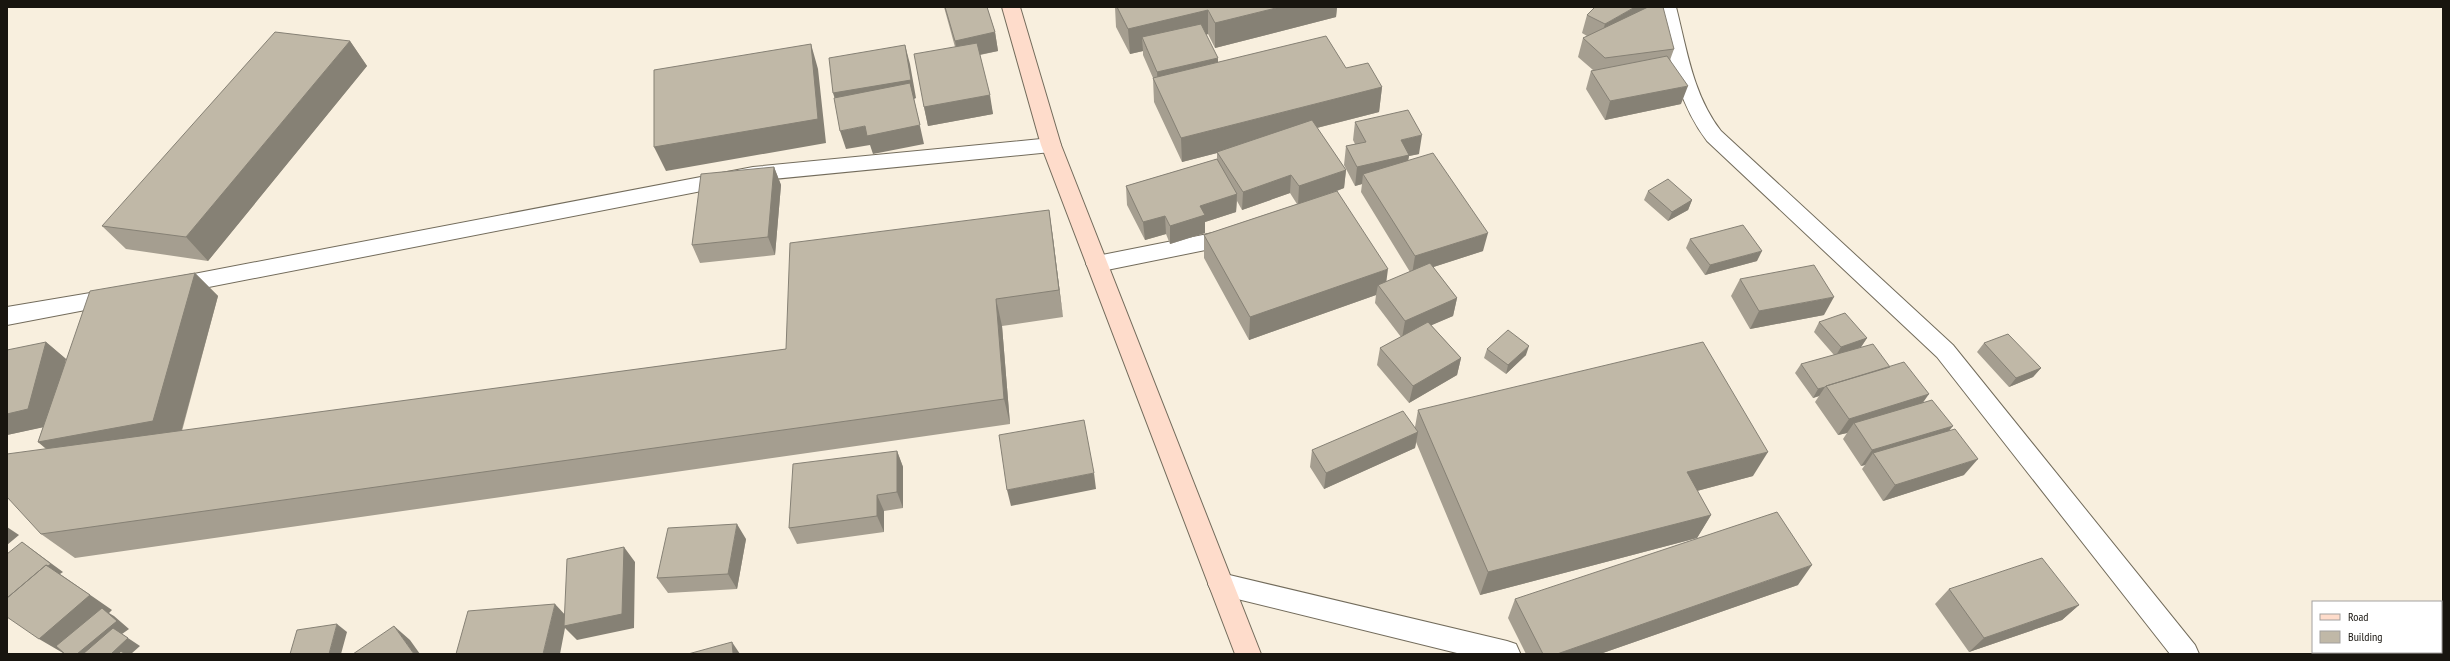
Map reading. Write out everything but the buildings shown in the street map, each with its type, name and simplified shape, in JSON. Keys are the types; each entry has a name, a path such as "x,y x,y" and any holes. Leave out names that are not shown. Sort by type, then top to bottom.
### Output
{"street":[{"path":"1011,7 1051,145 1248,654"}],"lane":[{"path":"1666,7 1693,105 1701,121 1714,136 1945,351 2186,654"},
{"path":"7,316 753,174 1051,145"},
{"path":"1097,264 1252,233"},
{"path":"1221,584 1507,653"}]}
